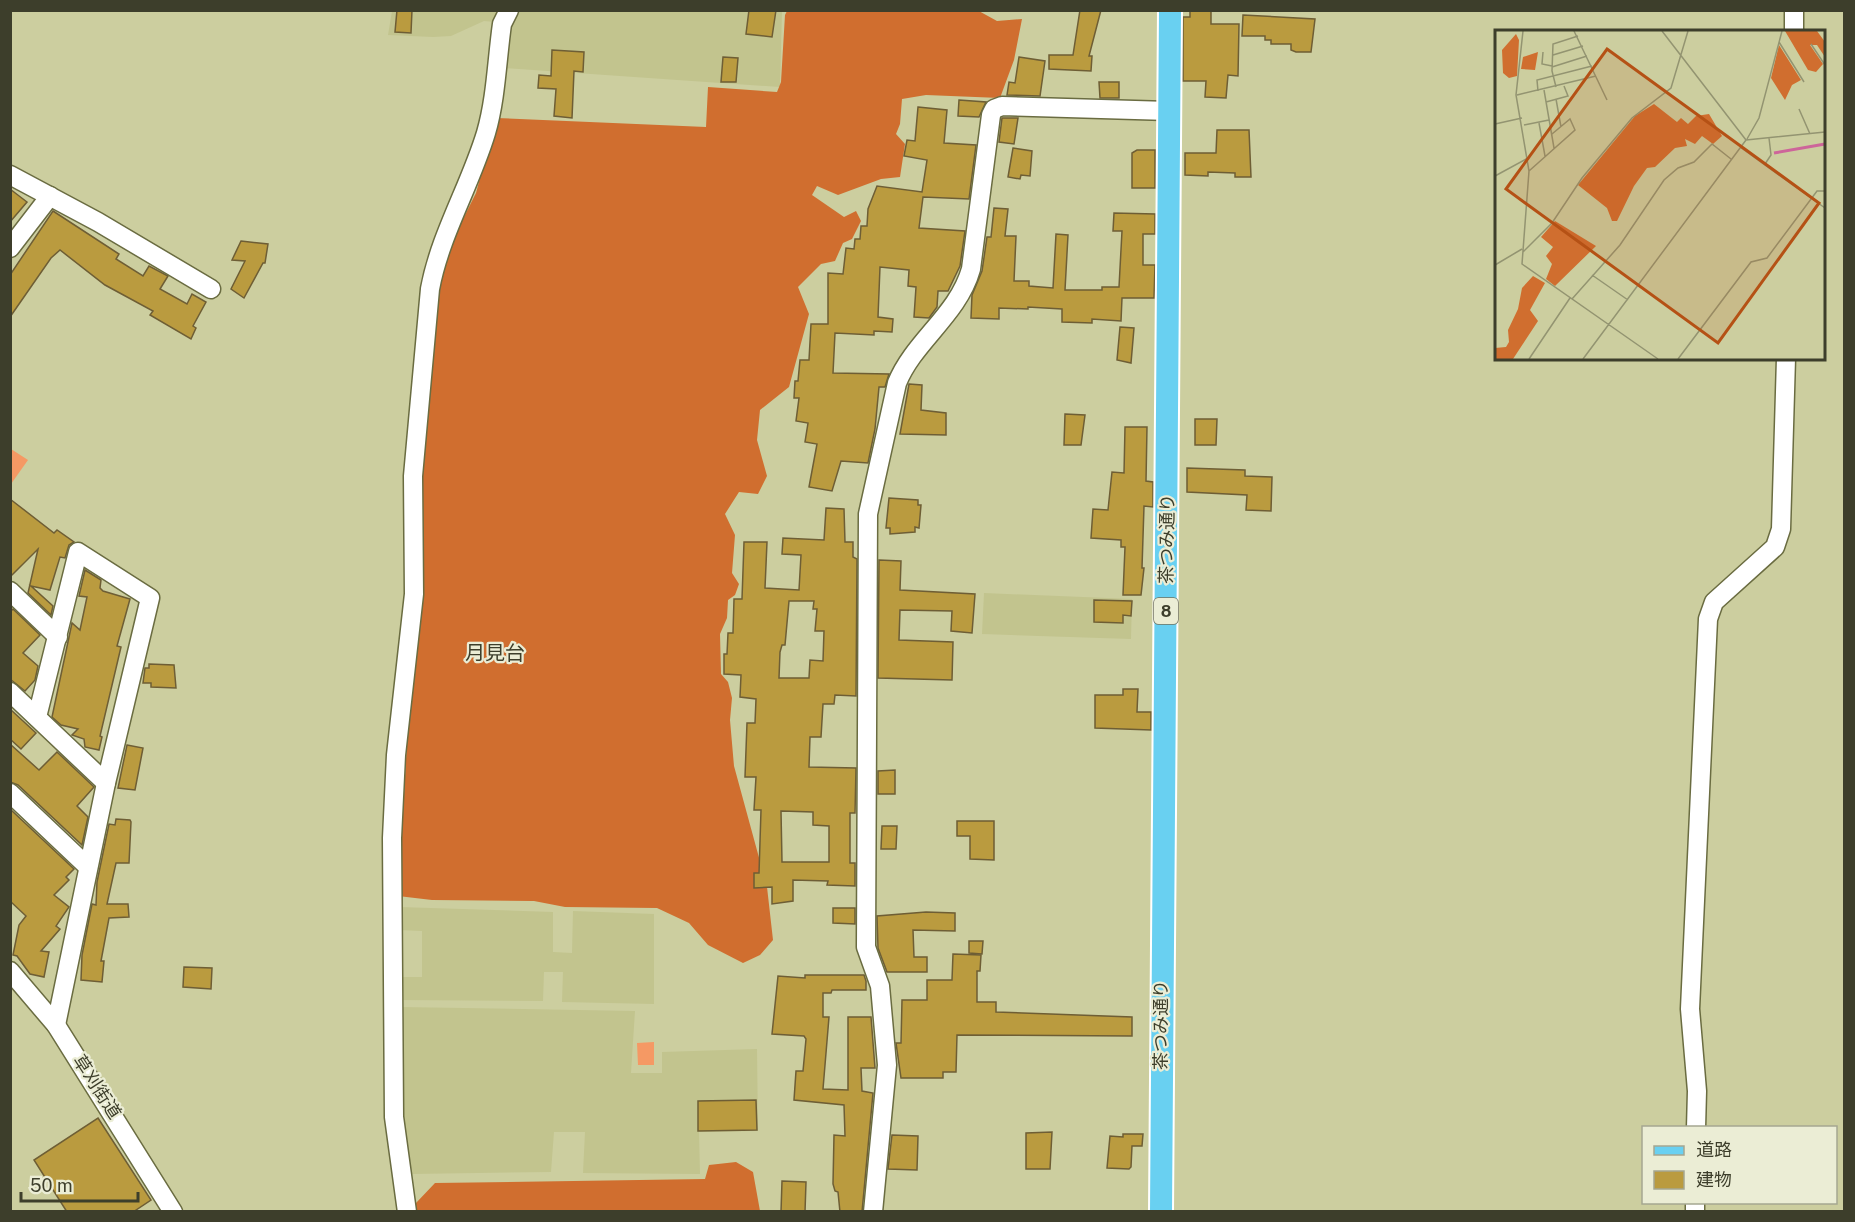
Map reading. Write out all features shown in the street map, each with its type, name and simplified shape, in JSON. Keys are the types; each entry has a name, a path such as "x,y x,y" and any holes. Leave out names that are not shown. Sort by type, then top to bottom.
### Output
{"main road":[{"name":"茶つみ通り","path":"1161,1212 1170,10"}],"street":[{"path":"407,1212 394,1117 392,838 396,755 414,594 413,476 430,289 435,264 469,183 487,130 502,24 509,10"},
{"path":"1794,10 1794,30"},
{"path":"873,1212 887,1065 880,986 866,947 868,514 897,383 905,366 943,320 966,283 971,269 991,115 994,109 1002,106 1169,111"},
{"path":"10,176 98,222 211,289"},
{"path":"10,248 50,196"},
{"path":"1696,1126 1697,1091 1690,1009 1708,619 1714,602 1774,547 1781,529 1786,360"},
{"path":"37,717 78,552 150,598 87,866 56,1025"},
{"path":"10,591 58,637"},
{"path":"10,692 106,783"},
{"path":"10,793 87,866"},
{"name":"草刈街道","path":"10,970 56,1025 173,1212"}],"shaded area":[{"path":"977,10 997,21 1022,19 1014,60 1000,98 926,95 902,99 900,124 896,134 905,144 900,177 881,179 838,195 817,186 812,195 844,217 856,211 861,221 852,239 843,243 835,261 821,264 798,287 809,314 789,387 760,410 757,440 767,476 758,494 739,492 725,514 735,535 732,573 739,584 735,595 728,600 727,618 720,634 721,674 728,682 732,698 730,720 734,766 767,887 773,940 760,955 743,963 708,945 689,923 657,908 565,907 534,901 432,900 398,896 407,742 422,592 419,477 439,267 476,193 496,118 706,127 708,87 777,92 781,82 787,11"},
{"path":"392,11 501,11 495,22 484,21 451,36 433,37 388,35"},
{"path":"517,11 782,11 780,87 504,68 509,24"},
{"path":"11,449 28,460 11,484"},
{"path":"984,593 1132,599 1131,639 982,634"},
{"path":"399,907 553,912 553,952 572,953 573,911 654,914 654,1004 562,1002 563,972 544,972 543,1001 399,1000 399,977 422,977 422,931 399,930"},
{"path":"400,1007 635,1011 631,1073 662,1073 662,1052 757,1049 758,1131 699,1132 700,1174 583,1173 585,1132 554,1132 551,1172 411,1174 400,1130"},
{"path":"654,1042 654,1065 638,1065 637,1043"},
{"path":"736,1162 753,1172 760,1211 415,1212 416,1203 435,1183 705,1179 709,1165"}],"building":[{"path":"397,10 412,10 411,33 395,32"},
{"path":"749,10 776,10 772,37 746,34"},
{"path":"1080,10 1101,10 1089,56 1092,56 1091,71 1049,69 1049,55 1073,55"},
{"path":"1190,11 1211,11 1211,24 1239,24 1238,76 1228,75 1226,98 1205,97 1206,81 1183,81 1183,17 1190,17"},
{"path":"1243,15 1315,19 1311,52 1291,50 1291,44 1271,44 1271,40 1265,40 1265,36 1242,36"},
{"path":"552,50 584,52 583,72 574,71 572,118 554,116 556,89 538,88 539,75 551,76"},
{"path":"723,57 738,58 736,82 721,82"},
{"path":"1019,57 1045,61 1040,96 1007,95 1009,82 1015,83"},
{"path":"1099,82 1119,82 1119,98 1100,98"},
{"path":"959,100 986,102 979,117 958,116"},
{"path":"918,107 947,110 944,143 976,145 969,199 923,197 919,228 965,231 960,266 948,291 938,291 937,307 929,318 914,317 916,287 908,286 909,270 880,267 878,317 893,319 892,332 874,331 874,335 835,333 833,373 889,374 885,387 879,387 875,429 868,463 841,461 832,491 809,487 817,444 805,442 808,423 796,421 799,398 794,398 795,381 798,381 800,360 809,360 811,324 828,324 828,273 843,274 846,248 854,249 855,239 860,239 861,226 867,226 868,209 877,186 922,192 927,160 904,156 907,140 915,141"},
{"path":"1002,118 1018,118 1014,144 999,142"},
{"path":"1217,130 1249,130 1251,177 1235,177 1235,173 1208,172 1208,176 1185,175 1185,153 1216,153"},
{"path":"1013,148 1032,151 1030,176 1021,175 1020,179 1008,177"},
{"path":"1137,150 1155,150 1155,188 1132,188 1132,153"},
{"path":"10,189 27,202 10,222"},
{"path":"994,208 1008,209 1005,236 1016,236 1014,281 1029,281 1029,286 1053,288 1056,234 1068,235 1065,290 1102,290 1102,287 1119,287 1122,231 1113,231 1114,213 1155,214 1155,234 1143,234 1143,265 1155,265 1154,298 1122,298 1121,321 1092,319 1092,323 1062,322 1062,309 1028,307 1028,309 999,308 999,319 971,318 972,295 982,271 987,237 991,237"},
{"path":"53,211 119,254 116,259 143,276 149,266 168,276 160,289 187,304 192,294 206,302 193,326 196,328 191,339 150,315 153,311 105,285 60,250 51,258 10,317 10,275"},
{"path":"241,241 268,244 265,263 244,298 231,289 245,261 232,260"},
{"path":"1120,327 1134,328 1131,363 1117,360"},
{"path":"909,384 922,385 921,410 946,413 946,435 900,434"},
{"path":"1065,414 1085,415 1081,445 1064,445"},
{"path":"1195,419 1217,419 1216,445 1195,445"},
{"path":"1125,427 1147,427 1146,481 1153,482 1153,507 1144,506 1142,568 1144,568 1141,595 1123,595 1125,547 1121,547 1121,540 1091,538 1093,509 1108,510 1112,472 1124,473"},
{"path":"1187,468 1245,470 1245,476 1272,477 1271,511 1246,510 1247,495 1187,492"},
{"path":"889,498 918,500 918,505 921,505 919,528 915,527 915,532 890,534 890,528 886,528"},
{"path":"10,499 54,533 57,530 74,542 69,545 65,558 60,557 50,590 31,586 53,606 51,615 28,593 38,549 10,577"},
{"path":"826,508 844,509 845,542 853,542 853,557 857,559 856,696 835,695 834,704 823,704 821,737 810,737 809,767 856,768 855,813 850,813 850,863 855,863 855,886 827,885 828,881 793,880 793,901 772,904 772,887 754,888 754,873 759,873 761,810 754,810 756,777 745,777 747,723 755,723 756,699 740,697 741,675 724,674 724,654 727,654 728,633 733,633 734,599 742,599 744,542 767,542 765,588 799,590 801,555 782,554 783,538 824,540","holes":["789,601 814,601 813,609 817,609 815,631 824,631 823,661 810,660 809,678 779,678 780,652 782,645 785,645","781,811 813,812 813,825 829,826 829,862 782,862"]},
{"path":"879,560 901,561 900,590 975,594 972,633 951,631 952,611 900,610 899,640 953,642 952,680 878,678"},
{"path":"85,570 101,580 100,588 103,591 130,599 117,646 121,647 100,736 102,737 99,750 85,747 84,739 72,735 78,729 61,725 52,717 72,623 80,630 87,597 79,596"},
{"path":"1094,600 1132,601 1131,616 1123,615 1123,623 1094,622"},
{"path":"13,609 40,635 23,653 38,666 35,680 25,691 10,679 10,612"},
{"path":"149,664 174,665 176,688 151,687 151,683 143,683 145,668 149,668"},
{"path":"1123,689 1138,689 1137,712 1151,712 1151,730 1095,728 1095,695 1123,695"},
{"path":"10,709 36,733 21,749 10,739"},
{"path":"10,744 39,770 57,752 94,787 77,806 88,817 82,845 18,785 10,782"},
{"path":"127,745 143,748 135,790 118,788"},
{"path":"895,770 895,794 878,794 878,771"},
{"path":"10,809 74,869 66,877 69,880 54,895 69,907 56,926 60,929 41,951 49,952 44,977 30,974 17,956 13,955 19,925 26,916 10,901"},
{"path":"116,819 131,822 129,863 116,863 107,904 128,904 129,917 109,918 101,961 104,961 102,982 81,980 82,955 92,904 96,905 97,882 109,824 115,825"},
{"path":"957,821 994,821 994,860 970,859 970,836 957,836"},
{"path":"882,826 897,826 896,849 881,849"},
{"path":"833,908 855,908 855,924 833,923"},
{"path":"926,912 955,913 955,931 913,930 914,957 927,957 927,972 887,972 878,948 877,916"},
{"path":"969,941 983,941 982,954 969,953"},
{"path":"953,954 981,955 980,971 977,971 977,1002 996,1002 996,1012 1132,1017 1132,1036 957,1035 956,1072 943,1072 943,1078 901,1078 896,1043 901,1043 902,1000 927,1000 927,980 952,980"},
{"path":"184,967 212,968 211,989 183,987"},
{"path":"805,975 864,975 866,981 866,990 832,990 831,993 823,993 823,1017 829,1017 823,1089 848,1090 848,1017 871,1017 875,1068 861,1068 862,1091 873,1093 862,1212 840,1212 838,1192 835,1191 833,1184 834,1135 845,1136 844,1105 794,1100 796,1071 803,1071 806,1039 804,1036 772,1034 778,976 805,978"},
{"path":"756,1100 757,1130 698,1131 698,1101"},
{"path":"98,1118 151,1200 133,1212 67,1212 34,1160"},
{"path":"1052,1132 1050,1169 1026,1169 1026,1133"},
{"path":"1123,1134 1143,1134 1142,1146 1132,1146 1129,1169 1107,1168 1110,1136 1123,1137"},
{"path":"892,1135 918,1136 917,1170 888,1169"},
{"path":"782,1181 806,1182 805,1212 781,1212"}],"district":[{"name":"月見台","path":"495,653"}]}
